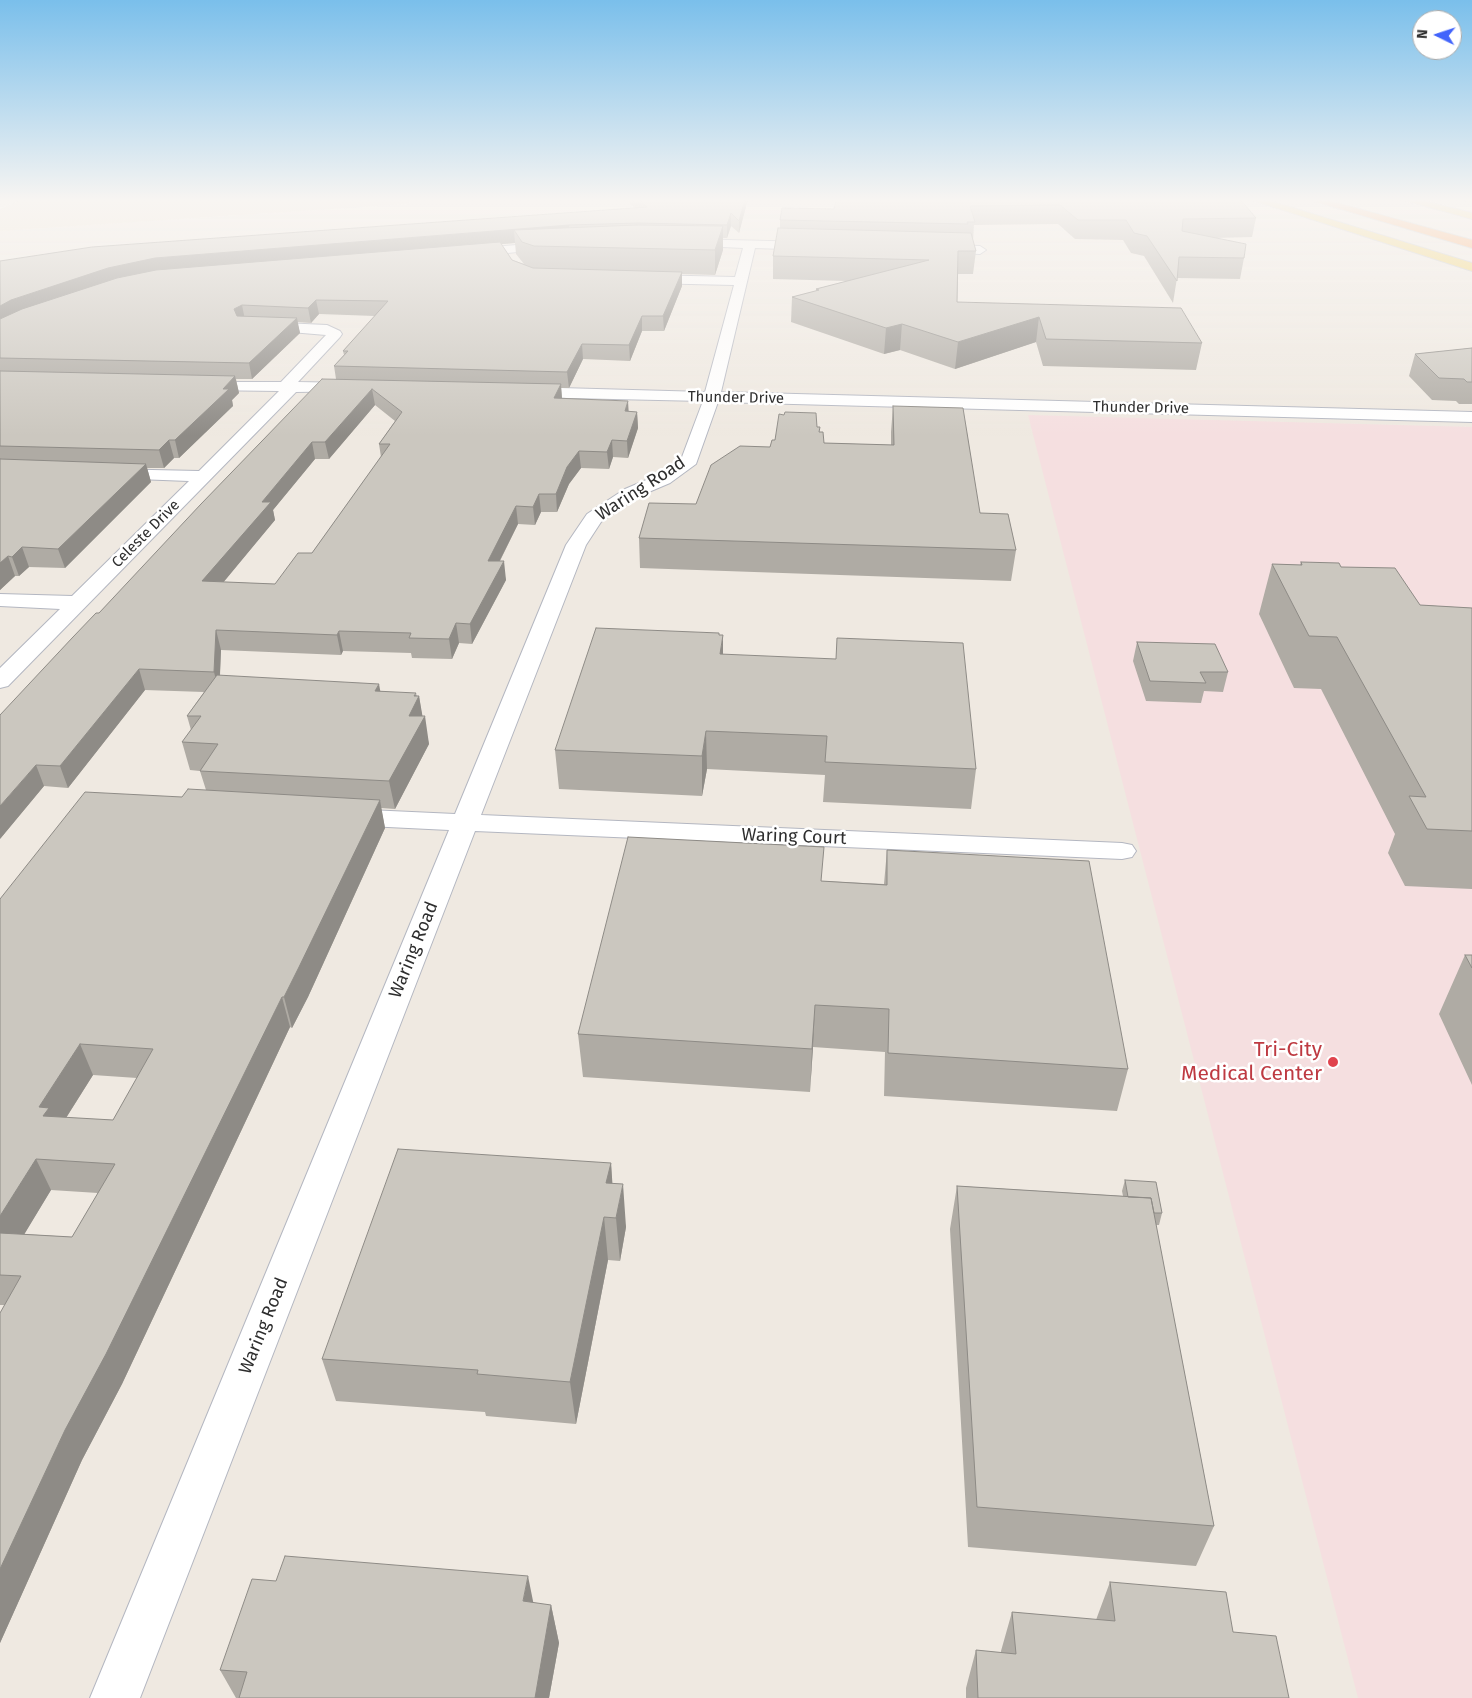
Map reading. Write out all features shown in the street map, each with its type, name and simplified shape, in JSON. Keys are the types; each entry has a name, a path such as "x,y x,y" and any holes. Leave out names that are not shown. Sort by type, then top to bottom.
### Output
{"street":[{"path":"641,278 741,281"},
{"name":"Waring Road","path":"115,1698 576,545 594,518 631,493 664,478 690,460 712,397 741,281"},
{"name":"Celeste Drive","path":"0,681 204,476 289,387 335,334 316,328 245,326"},
{"path":"187,384 367,389"},
{"name":"Thunder Drive","path":"506,392 1472,416"},
{"path":"97,473 204,476"},
{"path":"0,600 77,603"},
{"name":"Waring Court","path":"328,815 466,823 1122,851"}],"shaded area":[{"name":"Tri-City Medical Center","path":"1028,415 1472,427 1472,1698 1358,1698"}],"building":[{"path":"0,278 77,278 11,300 0,306"},
{"path":"116,278 679,278 663,316 642,316 629,345 582,344 567,372 334,366 348,351 343,351 388,301 316,300 308,308 242,305 234,309 237,316 297,318 249,363 0,358 0,319 22,309"},
{"path":"858,278 957,278 957,302 1181,308 1202,343 1046,339 1039,317 958,342 902,324 886,328 792,297 819,290 816,289"},
{"path":"1472,348 1472,382 1467,382 1464,379 1439,378 1415,354"},
{"path":"0,371 235,376 223,389 229,389 175,440 169,440 159,450 0,446"},
{"path":"322,379 561,384 554,398 628,401 625,411 637,412 627,441 612,440 607,452 579,451 567,467 556,494 539,494 533,507 516,506 488,561 504,561 470,624 456,623 449,639 409,638 411,633 339,631 337,635 216,630 214,672 139,669 60,766 36,765 0,806 0,715","holes":["372,389 402,412 379,444 390,444 312,553 298,553 275,584 202,581 271,502 262,502 312,442 325,442"]},
{"path":"893,406 963,408 980,513 1008,514 1016,550 639,538 649,503 696,504 711,465 740,446 770,447 772,440 775,440 779,414 784,415 785,412 816,413 817,427 820,427 819,432 823,432 824,443 894,445"},
{"path":"0,459 146,464 58,549 22,547 12,557 8,556 0,563"},
{"path":"1301,562 1339,563 1341,567 1395,568 1420,605 1472,608 1472,831 1427,829 1409,796 1426,797 1337,637 1309,636 1272,564 1302,565"},
{"path":"596,628 719,633 719,635 723,635 720,654 836,659 837,638 963,643 976,769 825,762 827,736 706,731 702,756 555,750"},
{"path":"1137,642 1215,644 1228,672 1200,672 1206,683 1150,681"},
{"path":"217,675 379,684 375,691 416,693 414,696 419,696 409,716 425,716 389,781 200,771 218,744 182,742 201,716 187,716"},
{"path":"188,789 380,800 106,1354 65,1430 0,1569 0,1313 21,1276 0,1275 0,1233 72,1237 115,1164 36,1159 0,1216 0,899 85,792 182,797","holes":["80,1044 153,1049 113,1120 43,1116 49,1108 39,1107"]},
{"path":"628,837 824,847 821,881 887,885 887,850 1089,861 1128,1069 888,1053 889,1009 815,1005 812,1049 578,1034"},
{"path":"1465,955 1472,955 1472,968"},
{"path":"398,1149 611,1163 606,1183 623,1184 616,1218 604,1217 570,1382 477,1374 478,1370 322,1359"},
{"path":"1125,1180 1156,1182 1162,1213 1154,1213 1151,1198 1128,1197"},
{"path":"957,1186 1151,1198 1214,1526 977,1507"},
{"path":"285,1556 528,1576 523,1601 551,1605 535,1698 239,1698 247,1672 220,1670 252,1579 276,1581"},
{"path":"1110,1582 1226,1592 1233,1632 1276,1636 1289,1698 978,1698 976,1650 1016,1654 1012,1612 1115,1621"}],"place":[{"name":"Tri-City Medical Center","path":"1333,1062"}]}
